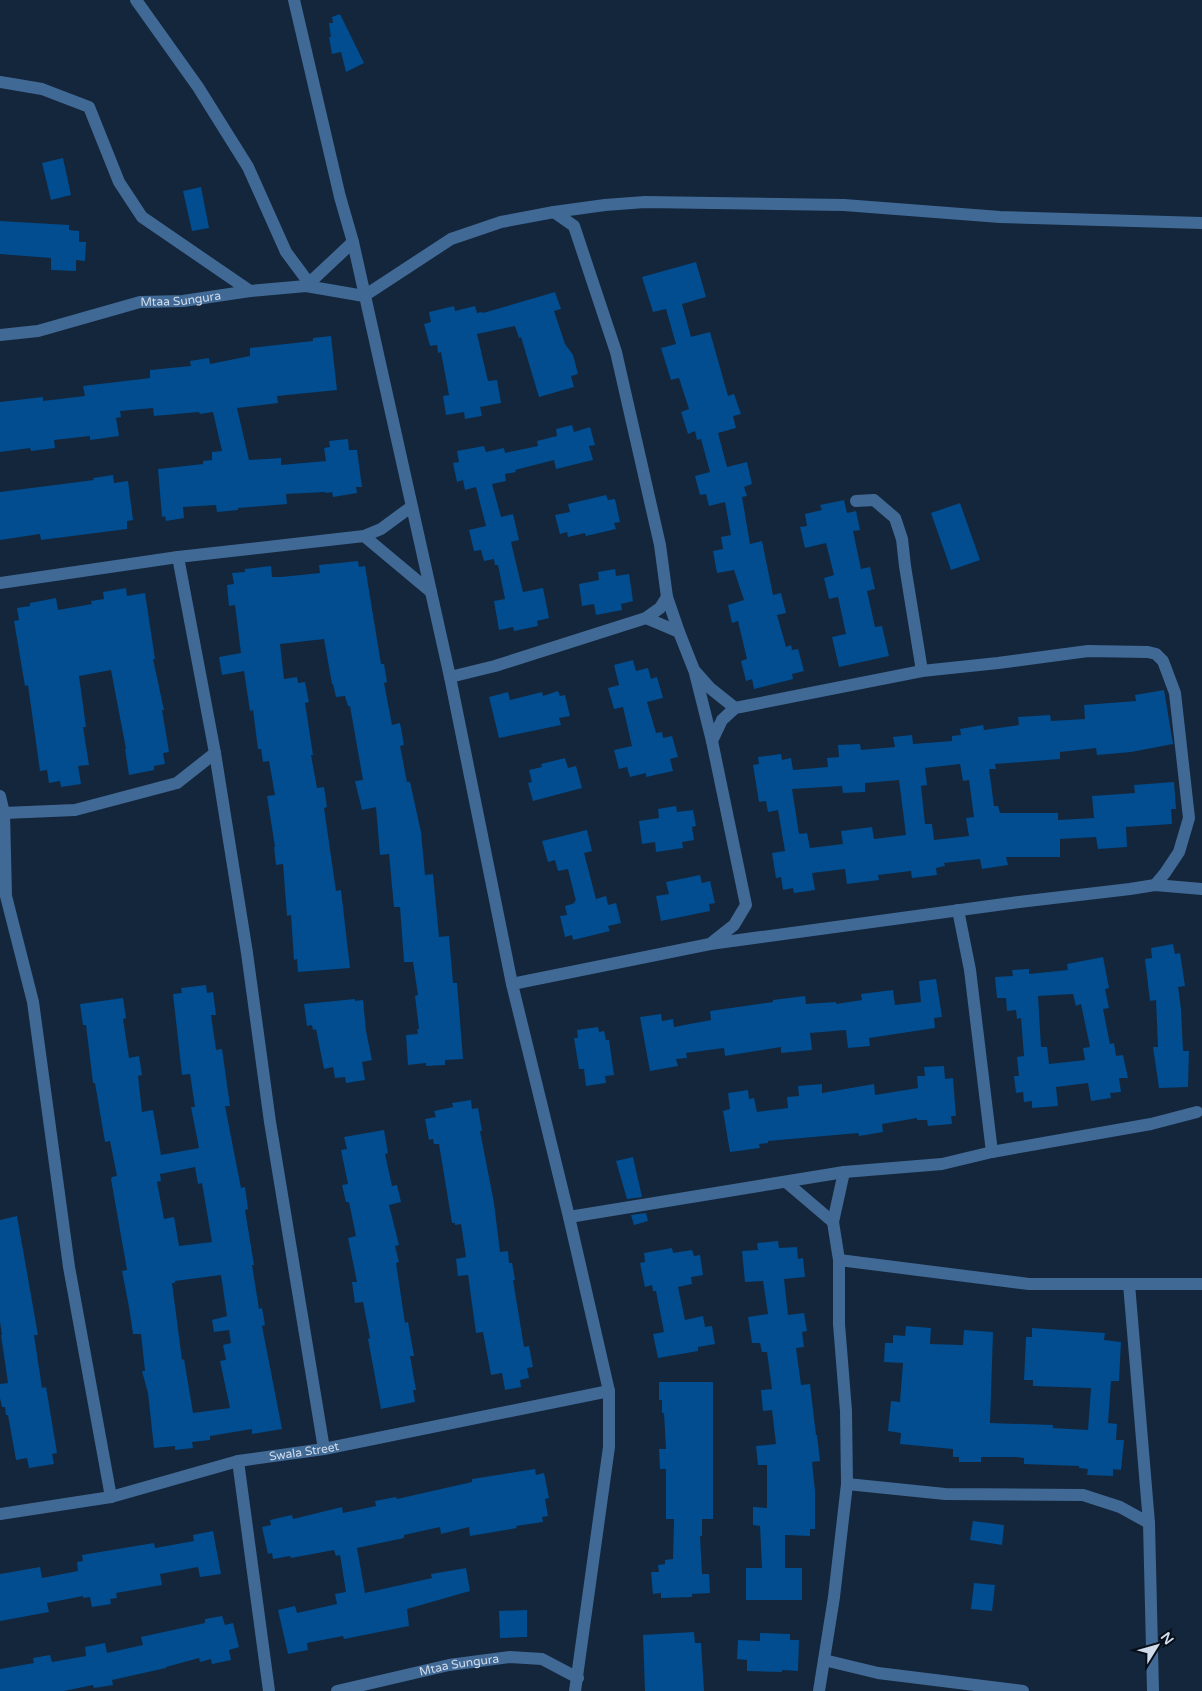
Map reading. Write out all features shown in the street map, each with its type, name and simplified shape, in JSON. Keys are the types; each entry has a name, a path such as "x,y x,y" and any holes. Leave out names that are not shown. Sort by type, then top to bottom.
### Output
{"street":[{"path":"136,0 198,87 248,167 286,252 307,284 353,242"},
{"path":"294,0 340,197 353,242 450,677 512,984 610,1391 609,1447 576,1691"},
{"path":"0,82 42,89 89,107 119,182 142,217 250,291"},
{"path":"364,296 451,239 501,222 605,205 645,202 844,205 1000,217 1202,223"},
{"path":"554,212 574,226 616,352 660,545 667,597 678,632 694,670 712,741 746,905 734,925 710,944"},
{"name":"Mtaa Sungura","path":"0,335 38,331 140,302 182,301 307,284 364,296"},
{"path":"856,500 874,500 895,518 902,539 922,671"},
{"path":"0,583 178,557 364,536 381,530 411,507"},
{"path":"364,536 431,592"},
{"path":"178,557 215,753 247,953 270,1122 324,1449"},
{"path":"450,677 495,666 646,618 660,608 667,597"},
{"path":"646,618 678,632"},
{"path":"712,741 722,720 735,708 922,671 998,663 1088,650 1148,652 1156,654 1163,661 1175,693 1189,818 1179,852 1155,885"},
{"path":"694,670 710,688 735,708"},
{"path":"4,813 75,810 176,783 215,753"},
{"path":"0,796 4,813 6,896 33,1002 69,1267 111,1496"},
{"path":"512,984 710,944 958,910 1130,890 1155,885 1202,889"},
{"path":"958,910 970,970 992,1152"},
{"path":"569,1217 844,1172 942,1164 992,1152 1151,1124 1197,1112"},
{"path":"819,1691 834,1597 847,1484 846,1411 839,1324 839,1260 832,1222 844,1172"},
{"path":"786,1182 832,1222"},
{"path":"839,1260 1028,1284 1202,1284"},
{"path":"1129,1284 1149,1523 1153,1691"},
{"name":"Swala Street","path":"0,1514 111,1496 238,1461 324,1449 610,1391"},
{"path":"238,1461 269,1691"},
{"path":"847,1484 945,1494 1083,1495 1120,1507 1149,1523"},
{"name":"Mtaa Sungura","path":"337,1691 449,1665 510,1657 542,1659 578,1678"},
{"path":"824,1660 878,1673 1023,1691"}],"building":[{"path":"340,14 364,63 346,72 341,52 332,54 329,37 331,37 329,23 333,23 332,17"},
{"path":"63,158 71,195 51,200 42,163"},
{"path":"201,187 209,228 192,231 183,191"},
{"path":"0,221 69,225 69,230 79,231 79,242 86,242 85,261 76,260 76,271 51,270 51,258 0,254"},
{"path":"696,262 706,297 682,304 691,337 710,332 728,396 734,394 741,414 733,416 736,428 718,433 727,467 747,462 752,484 744,487 747,496 742,497 750,544 762,541 773,595 781,593 786,613 777,615 786,647 791,645 792,650 798,649 804,671 792,674 793,679 754,689 752,679 746,681 741,661 747,659 738,621 732,623 728,605 744,600 734,570 717,573 713,551 723,549 721,537 731,535 725,502 709,506 706,494 700,495 695,476 710,472 701,439 697,440 695,431 688,434 681,412 689,409 679,378 671,380 661,348 676,344 666,309 653,312 642,277"},
{"path":"555,292 561,309 554,311 565,344 573,355 578,374 571,376 574,387 539,397 521,337 519,338 515,326 477,334 488,381 497,380 501,403 480,407 482,416 465,419 464,412 446,415 443,396 449,395 441,352 438,353 437,345 430,346 424,324 431,322 429,312 454,306 455,311 475,306 477,313 483,313"},
{"path":"331,336 337,390 277,396 278,403 237,408 249,460 281,458 281,465 326,461 324,448 330,447 329,441 348,439 349,450 357,450 362,487 356,487 357,493 333,497 332,492 286,494 287,504 238,508 238,510 217,512 216,505 183,507 184,518 166,521 165,516 162,517 158,469 203,464 203,461 212,460 212,452 222,451 213,412 154,416 153,408 120,411 121,417 116,418 119,436 90,440 90,436 54,440 55,448 31,451 30,448 0,452 0,402 43,397 43,401 85,396 83,386 150,378 150,370 191,366 190,361 209,358 210,364 250,356 250,348 313,341 313,338"},
{"path":"572,425 574,432 590,427 595,445 589,446 593,460 556,469 554,460 515,470 516,472 505,474 506,481 492,484 501,517 513,514 519,540 511,542 523,592 543,588 549,618 537,621 538,626 514,631 513,627 499,630 494,601 505,599 498,565 495,565 494,559 484,561 481,550 474,551 469,530 486,526 476,487 465,490 463,480 457,482 453,463 459,462 457,451 484,446 486,452 504,448 505,453 538,446 537,441 557,436 556,429"},
{"path":"113,475 114,483 128,481 133,520 127,521 127,529 41,540 40,534 0,540 0,492 94,480 93,478"},
{"path":"606,495 608,500 615,499 620,522 614,523 616,529 586,536 585,533 568,537 567,532 560,534 555,515 570,512 568,504"},
{"path":"844,500 847,513 856,511 860,530 853,531 861,569 870,567 875,589 867,591 875,627 882,626 889,656 839,667 832,637 846,634 838,597 829,599 824,578 834,575 826,543 805,548 800,527 807,526 805,514 822,510 820,505"},
{"path":"960,503 980,560 951,570 931,513"},
{"path":"358,561 359,567 365,566 381,664 384,664 387,682 384,683 392,725 400,723 404,745 400,746 407,782 410,782 421,832 425,875 433,874 439,937 449,936 453,983 457,983 463,1059 445,1060 445,1065 426,1066 426,1063 408,1065 406,1035 418,1034 417,1029 419,1029 415,996 418,995 413,962 404,962 400,907 394,907 389,854 380,855 376,807 362,810 355,781 363,780 350,706 348,706 345,696 336,697 324,639 280,644 284,679 297,677 298,683 305,682 309,702 305,703 313,755 311,755 317,788 324,787 327,807 324,808 336,891 341,890 350,968 298,972 297,959 294,960 291,915 287,916 283,864 276,865 267,796 275,795 269,761 263,762 261,749 258,749 253,710 250,711 244,671 222,675 219,657 241,653 235,605 229,606 227,585 234,584 232,573 245,572 245,569 271,566 272,577 281,577 320,573 319,565"},
{"path":"615,569 616,576 629,574 633,601 621,604 622,610 596,615 594,604 582,606 579,584 599,580 598,572"},
{"path":"126,588 127,596 145,593 155,659 153,659 164,710 162,710 169,752 163,753 165,764 154,766 154,770 129,775 111,670 79,676 86,727 83,727 89,765 78,766 81,784 61,787 60,781 49,783 47,770 40,771 28,685 25,686 14,621 19,620 17,608 30,606 30,603 56,598 58,610 92,604 91,601 104,599 103,592"},
{"path":"633,660 636,671 648,668 651,679 657,677 663,698 647,702 656,733 662,732 663,738 672,736 678,757 670,759 673,771 646,777 646,773 630,777 627,767 619,769 614,750 632,746 623,707 614,709 608,688 619,685 614,665"},
{"path":"1164,690 1173,744 1131,752 1097,755 1096,748 1060,752 1060,759 995,764 996,769 989,769 994,806 998,806 1000,813 1058,813 1058,820 1094,818 1092,796 1135,793 1134,785 1174,782 1176,809 1171,809 1172,824 1126,827 1127,847 1098,849 1096,837 1060,839 1060,857 1006,857 1008,865 982,869 980,859 944,863 945,866 936,868 937,875 912,878 911,871 878,875 879,880 847,884 845,869 812,873 815,890 794,893 793,888 783,890 781,877 776,878 772,853 785,851 778,810 768,812 766,801 759,802 753,765 759,764 758,757 781,754 782,760 791,758 793,770 828,767 827,758 839,757 838,745 860,744 861,750 895,747 893,737 912,735 913,744 952,741 952,736 961,735 960,729 983,725 984,730 1019,725 1018,717 1050,715 1051,721 1085,719 1084,705 1136,701 1135,695","holes":["960,764 963,781 969,780 974,817 966,818 969,836 934,840 932,824 925,824 921,786 927,785 925,768","899,780 906,835 874,839 872,827 841,831 843,844 810,848 807,833 799,834 792,789 842,786 843,793 865,792 865,783"]},
{"path":"558,691 560,696 565,695 570,716 559,718 561,725 499,738 489,697 508,692 510,700 542,692 543,696"},
{"path":"565,758 568,768 576,766 582,788 533,801 528,783 532,782 529,770 542,767 541,764"},
{"path":"676,806 677,812 693,810 696,826 692,827 694,840 682,842 683,848 656,852 655,842 642,844 639,821 659,818 658,809"},
{"path":"587,830 592,851 584,853 596,899 606,896 608,905 616,903 621,923 608,926 610,931 573,940 572,935 565,937 560,916 567,915 565,906 576,901 568,869 558,871 555,860 548,862 542,841"},
{"path":"700,875 702,883 710,881 715,903 709,904 710,911 661,921 656,896 669,894 666,882"},
{"path":"1173,944 1175,954 1180,953 1185,986 1178,987 1183,1051 1189,1051 1188,1087 1159,1088 1153,1047 1158,1047 1156,1000 1150,1001 1145,959 1152,958 1151,948"},
{"path":"1103,957 1109,988 1105,989 1109,1008 1103,1009 1110,1044 1114,1043 1116,1056 1123,1055 1128,1078 1119,1078 1121,1092 1110,1093 1111,1098 1091,1101 1088,1083 1056,1087 1058,1106 1032,1108 1032,1101 1024,1102 1023,1092 1016,1093 1014,1076 1019,1076 1017,1057 1024,1056 1021,1018 1017,1019 1016,1010 1007,1011 1006,998 997,998 995,977 1013,976 1012,970 1029,969 1029,974 1068,970 1067,964","holes":["1073,994 1076,1006 1081,1004 1090,1047 1083,1048 1085,1060 1049,1064 1047,1047 1041,1047 1038,996"]},
{"path":"936,979 942,1017 934,1018 935,1028 869,1038 870,1046 848,1048 846,1030 810,1033 812,1050 781,1053 781,1047 725,1056 724,1048 686,1053 687,1058 676,1059 678,1066 650,1071 640,1017 661,1014 662,1021 673,1019 674,1027 711,1020 710,1011 773,1002 773,1000 805,996 806,1004 836,1002 836,1004 862,1000 861,994 893,990 895,1005 921,1002 919,981"},
{"path":"206,985 207,993 213,992 216,1015 211,1015 216,1050 222,1049 230,1106 225,1106 241,1188 245,1187 248,1209 245,1210 254,1265 252,1265 259,1309 262,1308 265,1325 262,1326 282,1429 252,1434 252,1429 210,1436 210,1440 192,1442 193,1448 175,1450 175,1446 154,1448 148,1393 142,1371 145,1371 141,1334 133,1334 122,1271 127,1270 111,1179 117,1176 110,1141 105,1142 95,1083 93,1083 86,1025 83,1025 80,1004 123,998 126,1018 123,1019 129,1058 139,1056 142,1075 138,1076 142,1112 153,1110 161,1155 199,1148 191,1107 195,1107 190,1074 182,1075 173,994 182,993 181,988","holes":["195,1167 198,1184 202,1183 212,1242 179,1246 174,1217 164,1219 157,1182 161,1181 160,1174","221,1275 227,1316 212,1320 214,1332 229,1330 231,1343 223,1345 226,1360 220,1361 230,1408 193,1413 184,1359 182,1360 172,1283"]},
{"path":"355,999 355,1001 363,1000 366,1031 372,1060 362,1062 365,1080 346,1083 345,1077 335,1078 333,1067 324,1069 316,1029 313,1030 312,1025 307,1026 304,1004"},
{"path":"598,1027 599,1032 604,1031 606,1040 609,1040 614,1075 605,1076 606,1083 586,1086 584,1069 579,1069 574,1038 578,1038 577,1030"},
{"path":"944,1066 945,1079 953,1078 956,1116 951,1116 952,1124 928,1126 927,1120 917,1120 917,1118 882,1124 883,1132 859,1136 858,1133 768,1141 768,1143 759,1144 760,1148 730,1152 723,1111 730,1109 728,1093 748,1090 749,1099 754,1098 757,1112 788,1108 787,1097 799,1096 798,1086 822,1084 822,1093 874,1084 875,1095 918,1088 917,1076 925,1076 924,1067"},
{"path":"471,1100 472,1109 478,1108 500,1252 508,1251 509,1263 512,1263 524,1347 529,1346 533,1367 527,1368 529,1378 520,1380 521,1387 505,1390 502,1373 491,1375 483,1332 476,1333 468,1275 458,1276 456,1259 466,1257 461,1224 455,1225 455,1223 452,1223 439,1144 434,1144 433,1139 429,1140 425,1119 436,1117 434,1111 453,1107 452,1103"},
{"path":"384,1130 388,1153 385,1154 392,1186 397,1185 401,1202 389,1205 399,1245 395,1246 399,1262 396,1263 405,1323 408,1322 414,1356 410,1356 416,1390 413,1390 415,1402 381,1409 363,1302 355,1303 352,1282 357,1282 348,1238 356,1236 349,1202 346,1202 342,1185 348,1184 341,1150 347,1149 344,1137"},
{"path":"633,1157 642,1197 627,1199 616,1161"},
{"path":"646,1213 648,1221 634,1225 631,1215"},
{"path":"17,1216 38,1335 34,1335 42,1388 46,1387 57,1453 52,1454 54,1464 29,1468 27,1458 16,1460 8,1415 6,1415 5,1407 2,1407 0,1398 0,1384 8,1383 0,1322 0,1220"},
{"path":"778,1241 779,1248 797,1247 798,1259 803,1258 805,1277 784,1279 788,1315 804,1313 807,1331 802,1332 804,1347 796,1348 801,1385 810,1384 820,1461 812,1462 815,1491 815,1529 810,1529 810,1536 785,1535 785,1568 802,1568 802,1600 746,1600 746,1568 762,1568 760,1526 753,1525 753,1507 767,1508 767,1465 758,1465 756,1446 776,1444 772,1410 763,1411 761,1390 772,1389 767,1352 762,1352 760,1343 752,1343 748,1317 768,1314 763,1281 745,1282 742,1251 758,1250 757,1243"},
{"path":"672,1248 673,1253 692,1250 694,1256 700,1255 703,1275 691,1277 692,1284 678,1287 685,1320 703,1316 705,1327 712,1326 715,1344 698,1347 698,1351 658,1358 653,1334 664,1332 656,1291 653,1291 652,1285 645,1287 640,1263 645,1262 644,1253"},
{"path":"906,1326 931,1328 930,1344 963,1345 964,1330 993,1332 990,1423 1053,1425 1053,1428 1088,1430 1091,1388 1033,1386 1033,1380 1024,1380 1026,1337 1032,1337 1032,1328 1105,1333 1104,1340 1121,1342 1119,1381 1111,1381 1108,1423 1117,1424 1116,1440 1124,1440 1121,1470 1113,1469 1113,1476 1087,1475 1088,1469 1079,1468 1079,1466 1024,1464 1024,1458 1016,1457 981,1457 981,1462 959,1462 959,1457 953,1457 953,1449 900,1444 901,1433 888,1431 891,1401 900,1402 903,1363 884,1362 885,1343 893,1343 893,1335 905,1336"},
{"path":"659,1382 713,1382 713,1519 702,1519 702,1536 700,1536 702,1574 709,1574 710,1593 692,1594 692,1597 661,1598 661,1593 653,1594 651,1572 659,1572 658,1565 665,1564 665,1560 673,1559 674,1519 666,1519 666,1469 660,1469 659,1449 666,1449 664,1413 662,1413 662,1400 659,1400"},
{"path":"535,1469 536,1475 544,1473 549,1498 545,1499 548,1516 542,1517 543,1522 470,1536 469,1527 441,1534 440,1527 404,1535 404,1538 357,1548 365,1593 432,1578 431,1574 466,1568 470,1591 407,1609 409,1626 344,1639 343,1636 307,1643 308,1650 288,1654 278,1610 295,1606 297,1613 337,1604 335,1594 346,1592 340,1555 336,1556 334,1550 291,1558 290,1556 273,1559 272,1553 268,1554 262,1527 271,1525 270,1520 292,1515 293,1519 342,1507 343,1513 376,1506 375,1501 396,1497 397,1499 472,1482 472,1479"},
{"path":"973,1521 1004,1525 1002,1545 970,1540"},
{"path":"213,1531 221,1574 200,1577 198,1567 160,1574 162,1585 116,1593 117,1598 110,1599 111,1604 92,1607 90,1597 83,1598 83,1596 47,1603 49,1612 0,1621 0,1574 40,1567 42,1578 78,1571 77,1562 83,1561 82,1555 154,1543 155,1548 194,1541 193,1535"},
{"path":"974,1583 995,1585 992,1611 971,1609"},
{"path":"527,1610 527,1637 500,1638 499,1611"},
{"path":"222,1616 225,1625 233,1623 239,1647 229,1650 231,1660 212,1664 211,1659 200,1662 199,1658 166,1668 112,1680 113,1685 94,1688 93,1685 64,1691 0,1691 0,1669 34,1663 33,1658 50,1655 52,1662 86,1656 85,1647 105,1643 107,1653 143,1645 141,1637 205,1623 205,1619"},
{"path":"694,1632 695,1643 701,1643 704,1691 645,1691 643,1635"},
{"path":"760,1633 790,1634 790,1640 799,1640 798,1671 747,1671 747,1660 737,1659 738,1640 760,1641"}]}
